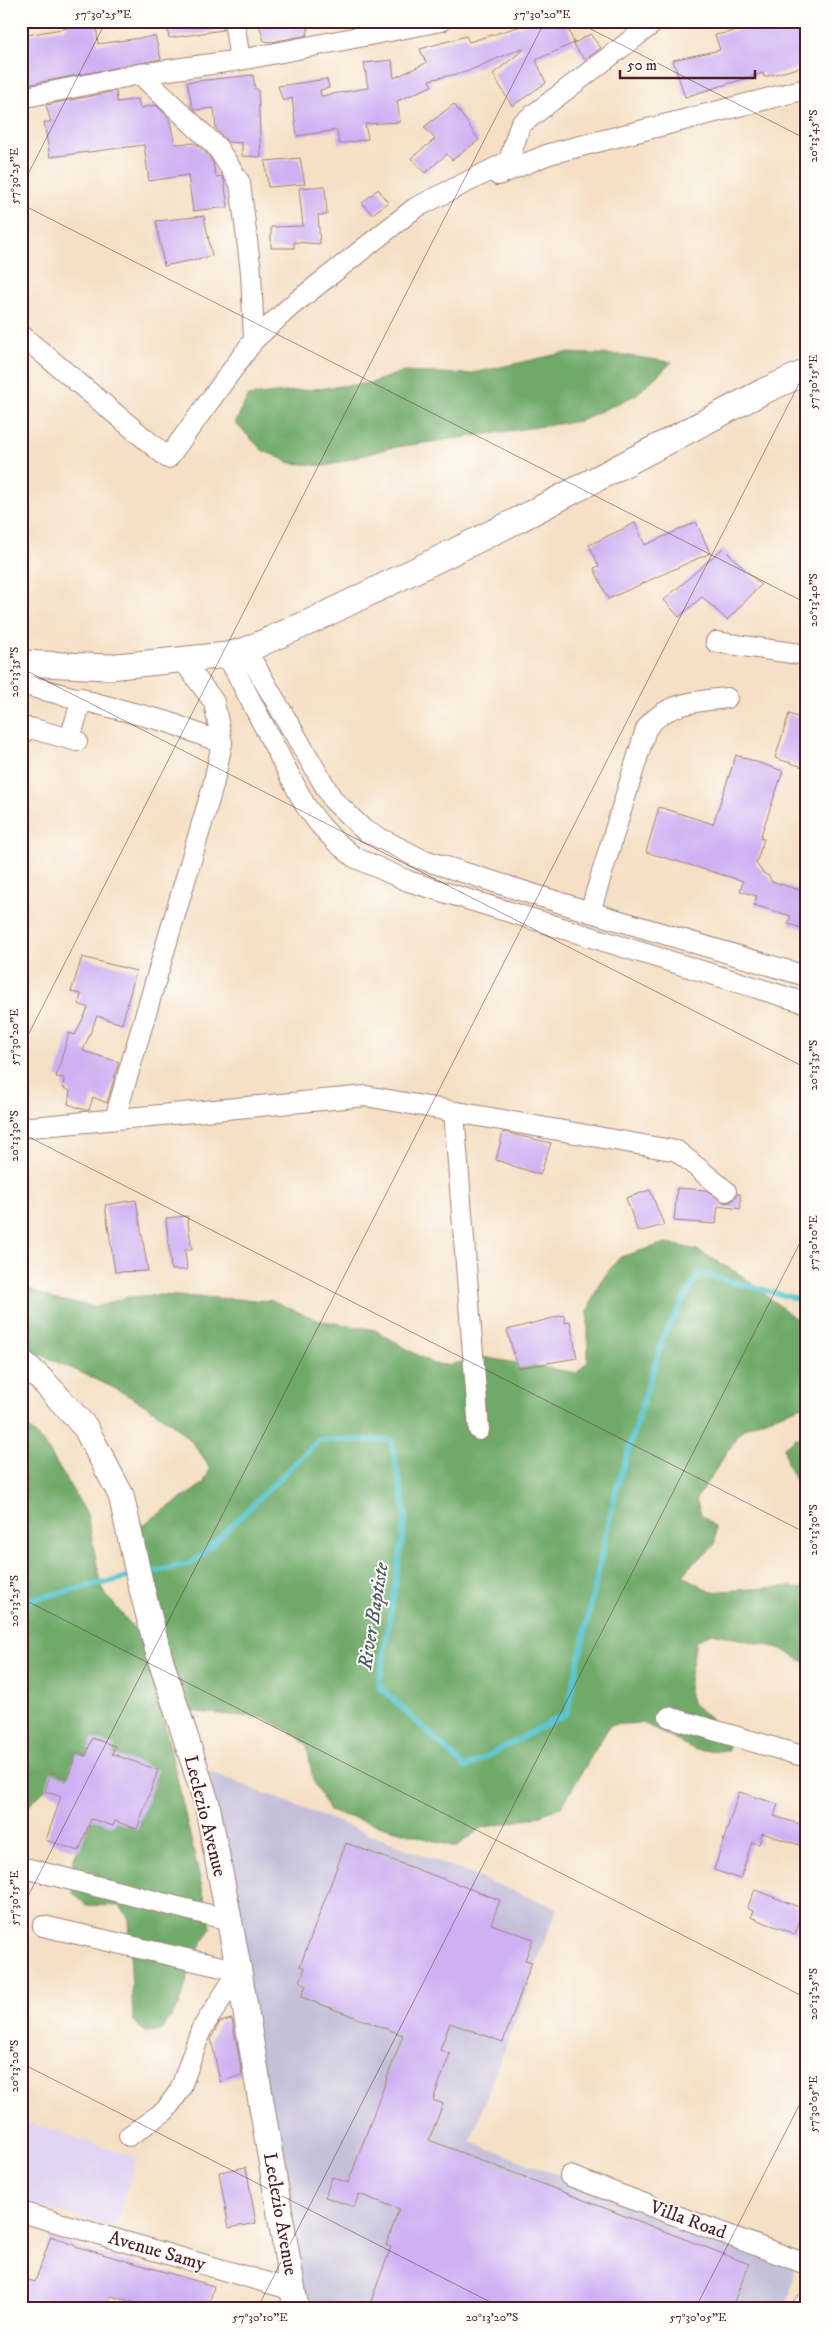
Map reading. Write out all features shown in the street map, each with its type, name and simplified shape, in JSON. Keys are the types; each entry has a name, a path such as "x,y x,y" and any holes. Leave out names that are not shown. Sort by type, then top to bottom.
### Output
{"main road":[{"path":"764,391 806,359"},
{"path":"21,663 108,667 236,653 314,620 520,520 764,391 806,372"},
{"name":"Leclezio Avenue","path":"21,1361 44,1382 85,1427 121,1495 140,1582 159,1655 206,1804 229,1920 294,2300"}],"street":[{"path":"234,21 240,60"},
{"path":"21,98 140,74 240,60 441,21"},
{"path":"21,335 168,458 254,340 291,306 415,208 509,161 520,125 656,21"},
{"path":"140,74 217,147 240,183 251,272 254,340"},
{"path":"415,208 549,154 806,90"},
{"path":"716,642 806,655"},
{"path":"236,653 333,800 364,830 421,859 590,912 806,976"},
{"path":"236,653 305,805 335,841 354,857 408,882 806,1003"},
{"path":"115,1118 213,786 222,743 214,702 182,660"},
{"path":"21,684 82,698 168,722 222,743"},
{"path":"21,735 27,728 74,740 82,698"},
{"path":"590,912 646,729 653,718 669,709 698,701 727,698"},
{"path":"21,1128 366,1096 677,1150 726,1191"},
{"path":"454,1112 479,1430"},
{"path":"669,1717 806,1757"},
{"path":"21,1867 229,1920"},
{"path":"44,1926 238,1971 201,2030 180,2090 165,2111 129,2136"},
{"name":"Villa Road","path":"570,2176 806,2264"},
{"name":"Avenue Samy","path":"21,2212 294,2300"}],"shaded area":[{"path":"208,1771 557,1908 470,2142 755,2248 794,2267 790,2295 783,2309 304,2309"},
{"path":"21,2120 137,2158 115,2227 21,2201"}],"green space":[{"path":"563,353 623,355 672,362 636,395 579,421 389,448 326,466 291,463 262,450 235,423 248,396 371,383 402,372 469,374"},
{"path":"666,1243 697,1250 741,1275 806,1327 806,1407 800,1407 757,1422 742,1430 696,1499 701,1514 715,1527 715,1544 683,1576 711,1592 791,1586 806,1590 806,1663 779,1648 712,1633 696,1641 688,1687 692,1703 729,1736 728,1751 696,1750 643,1723 610,1725 562,1806 534,1818 481,1828 456,1847 329,1811 313,1780 307,1745 295,1735 265,1718 176,1710 138,1528 203,1484 210,1470 197,1448 177,1428 154,1411 100,1381 21,1346 21,1285 53,1299 97,1307 127,1297 159,1295 273,1301 317,1320 375,1330 433,1364 450,1365 481,1357 577,1373 588,1361 588,1310 600,1282 620,1257"},
{"path":"21,1420 46,1446 87,1514 102,1590 146,1643 211,1927 193,1959 180,2004 161,2031 145,2032 133,2021 129,1919 120,1906 86,1905 73,1893 73,1861 93,1815 90,1799 46,1789 21,1813"},
{"path":"796,1438 806,1439 806,1504 787,1463 784,1447"}],"building":[{"path":"66,21 96,21 98,44 155,36 161,59 21,86 21,36 67,28"},
{"path":"166,21 222,21 223,30 169,38"},
{"path":"258,21 310,21 307,35 272,42 264,41"},
{"path":"537,21 565,21 574,43 536,60 546,83 512,106 493,74 523,50 522,48 466,72 429,80 432,86 397,101 400,122 365,124 368,139 339,144 337,130 297,136 292,98 283,101 278,86 327,79 329,88 320,90 321,96 368,88 364,63 392,60 394,78 426,63 420,49 466,36 469,42"},
{"path":"785,21 806,21 806,66 764,77 763,73 685,97 673,60 720,50 715,35"},
{"path":"590,34 601,48 585,60 573,44"},
{"path":"253,75 255,89 258,89 261,157 242,156 242,143 228,142 216,129 214,108 195,110 192,106 187,82"},
{"path":"116,91 117,102 138,99 140,108 156,105 169,118 175,144 195,143 208,155 213,163 216,177 222,176 224,180 228,207 193,211 188,175 149,181 144,145 50,157 44,122 51,122 46,105"},
{"path":"454,104 479,140 452,160 447,154 425,173 411,158 435,139 424,127"},
{"path":"300,158 305,184 268,187 265,161"},
{"path":"325,186 327,215 318,215 320,244 294,242 294,248 271,248 271,227 303,226 299,188"},
{"path":"378,189 388,203 372,214 362,203"},
{"path":"204,216 212,256 164,266 156,221"},
{"path":"696,522 710,553 608,599 594,568 599,566 589,545 635,523 645,545"},
{"path":"723,548 761,585 727,620 702,597 679,617 664,600"},
{"path":"789,714 806,720 806,768 775,758"},
{"path":"736,755 783,771 760,838 764,839 756,863 763,873 769,876 771,881 799,890 802,878 806,879 806,929 788,924 791,916 754,905 757,896 740,891 743,881 646,852 659,807 713,824"},
{"path":"82,957 136,971 122,1024 97,1016 83,1051 119,1062 107,1103 93,1097 89,1110 68,1104 70,1091 63,1088 64,1078 56,1077 69,1033 75,1035 88,1008 79,1004 81,994 71,992"},
{"path":"503,1132 551,1143 540,1175 496,1160"},
{"path":"677,1188 706,1190 725,1203 731,1202 737,1194 740,1194 741,1209 718,1206 716,1224 674,1221"},
{"path":"650,1190 664,1225 638,1232 626,1198"},
{"path":"136,1200 148,1271 115,1272 105,1205"},
{"path":"187,1216 192,1250 185,1250 187,1270 171,1270 166,1218"},
{"path":"564,1315 565,1323 570,1321 577,1358 518,1368 507,1330"},
{"path":"92,1738 115,1746 112,1754 158,1770 137,1829 115,1821 113,1826 91,1819 79,1851 46,1840 61,1797 45,1791 51,1772 68,1778 76,1753 86,1756"},
{"path":"739,1792 778,1804 774,1816 806,1826 806,1847 762,1833 759,1844 752,1842 740,1879 714,1870"},
{"path":"346,1843 500,1900 491,1924 533,1939 525,1960 532,1962 503,2042 450,2023 440,2050 450,2054 433,2100 443,2104 429,2140 749,2264 731,2309 368,2309 391,2247 386,2245 399,2209 359,2194 354,2207 325,2197 332,2177 348,2183 403,2035 301,1997 306,1985 300,1982 305,1968 300,1966"},
{"path":"755,1890 804,1909 795,1934 750,1917 753,1911 747,1908"},
{"path":"232,2019 242,2075 220,2082 211,2038 220,2022"},
{"path":"246,2167 256,2223 229,2228 219,2172"},
{"path":"51,2236 78,2247 214,2286 208,2309 157,2309 111,2296 106,2309 21,2309 21,2293 26,2279 35,2282"}],"waterway":[{"name":"River Baptiste","path":"145,1574 193,1563 319,1440 391,1440 406,1516 379,1686 466,1768 567,1713 616,1490 664,1335 699,1273 806,1301"},
{"name":"River Baptiste","path":"21,1602 133,1576"}]}
